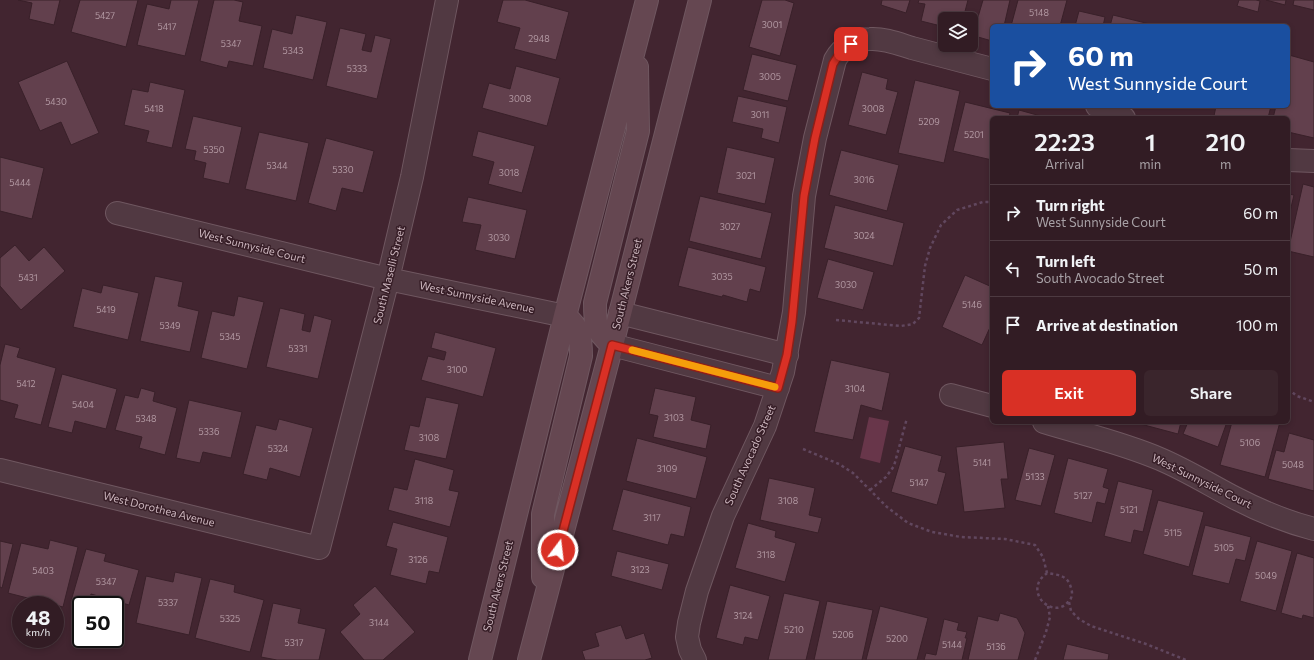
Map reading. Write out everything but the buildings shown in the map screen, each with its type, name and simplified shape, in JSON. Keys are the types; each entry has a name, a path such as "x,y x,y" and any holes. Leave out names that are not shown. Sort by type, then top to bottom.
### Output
{"main road":[{"name":"South Akers Street","path":"480,660 565,316 647,0"},
{"name":"South Akers Street","path":"529,660 612,345 700,0"},
{"path":"612,345 600,335 595,321 595,303 638,132 637,38"},
{"path":"543,608 543,514 581,356 579,334 576,327 565,316"}],"street":[{"name":"South Maselli Street","path":"319,548 388,279 412,177 447,0"},
{"name":"South Avocado Street","path":"694,658 687,642 687,632 702,575 723,516 765,426 787,355 795,299 804,196 809,166 833,64 840,53 851,44 866,39 883,40 990,68"},
{"path":"1102,108 1120,116"},
{"path":"1290,160 1314,161"},
{"name":"West Sunnyside Court","path":"117,213 388,279"},
{"name":"West Sunnyside Avenue","path":"388,279 565,316"},
{"path":"620,313 787,355"},
{"path":"685,364 693,332"},
{"path":"612,345 778,388"},
{"path":"951,395 990,405"},
{"name":"West Sunnyside Court","path":"1051,424 1119,444 1159,458 1253,507 1277,517 1314,529"},
{"name":"West Dorothea Avenue","path":"0,470 319,548"}],"path":[{"path":"836,320 901,326 913,324 919,318 924,266 941,225 957,210 982,202 990,202"},
{"path":"1290,390 1297,396 1314,402"},
{"path":"870,490 886,477 894,466 907,418"},
{"path":"803,449 838,464 853,473 887,507 908,523 932,532 961,537 1005,538 1035,545 1043,557 1047,573"},
{"path":"1047,573 1059,575 1068,579 1072,589 1071,599 1065,606 1057,608 1048,606 1039,598 1037,588 1040,580 1047,573"},
{"path":"1069,602 1071,611 1079,619 1091,626 1146,644 1186,660"},
{"path":"1035,660 1050,617 1048,606"}],"shaded area":[{"path":"869,417 889,421 880,463 860,458"}],"slow traffic":[{"path":"632,350 775,387"}],"route":[{"path":"558,550 612,345 778,388 787,355 792,322 804,196 815,138 833,64 837,56 851,44"}]}
